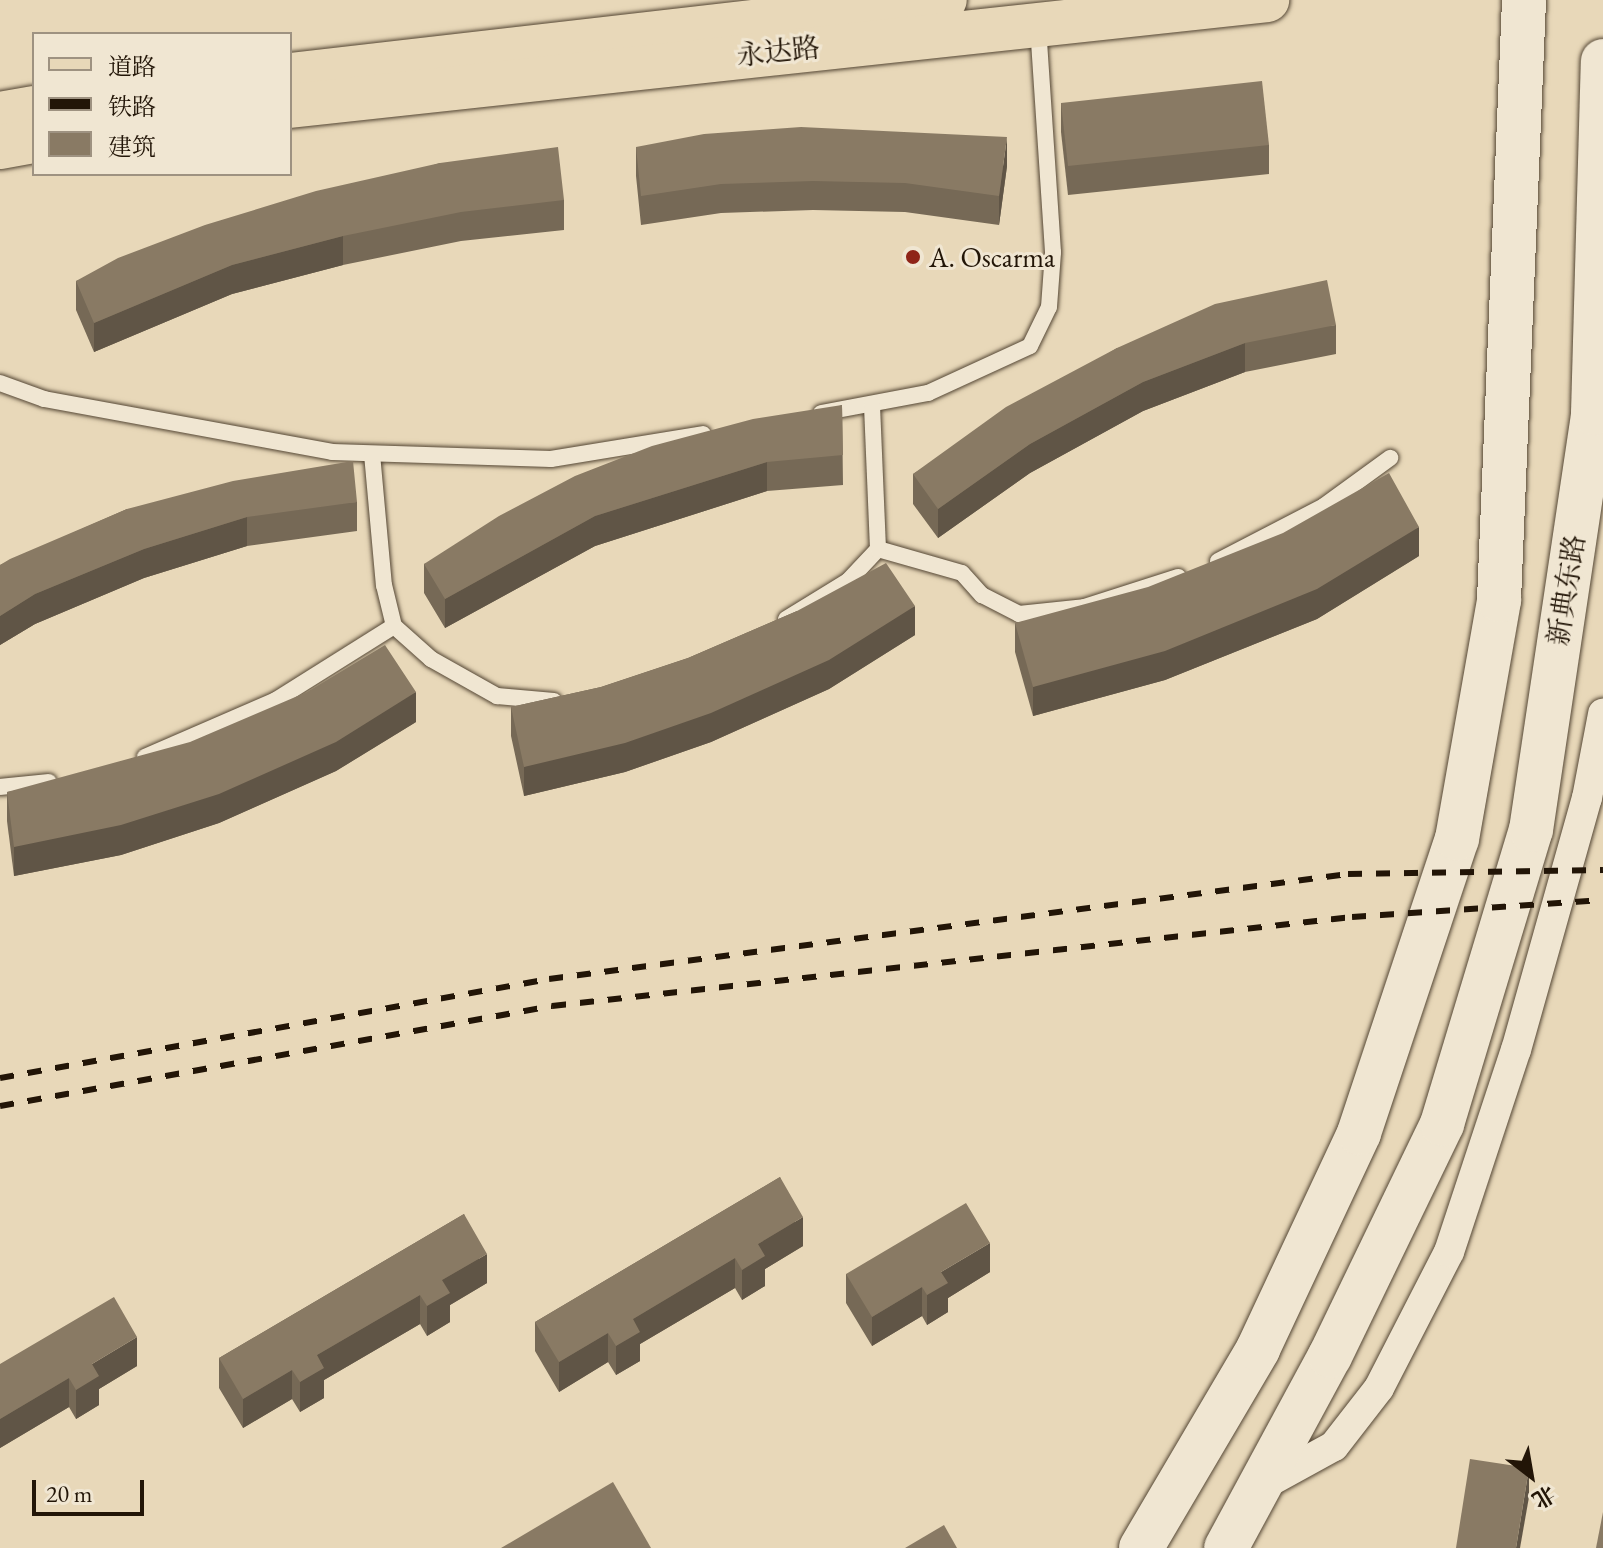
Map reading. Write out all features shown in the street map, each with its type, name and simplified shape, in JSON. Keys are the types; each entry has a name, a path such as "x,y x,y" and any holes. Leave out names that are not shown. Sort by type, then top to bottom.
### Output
{"main road":[{"name":"永达路","path":"292,75 945,0"},
{"name":"永达路","path":"292,106 1267,0"},
{"path":"1141,1548 1258,1349 1359,1133 1457,839 1499,600 1524,0"},
{"name":"新典东路","path":"1226,1548 1330,1356 1442,1124 1531,830 1593,413 1600,276 1603,61"},
{"path":"0,114 32,108"},
{"path":"0,147 32,141"}],"street":[{"path":"1259,1487 1334,1446 1379,1388 1449,1252 1516,1050 1587,798 1603,714"}],"lane":[{"path":"800,417 928,393 1030,346 1049,307 1053,252 1038,26"},
{"path":"0,383 44,399 182,427 332,452 551,459 727,431"},
{"path":"769,628 848,581 878,549 872,404"},
{"path":"372,454 384,585 394,626 431,659 497,696 544,703 573,696"},
{"path":"878,549 962,573 982,595 1019,614 1084,607 1203,569 1324,506 1390,458"},
{"path":"124,766 276,700 394,626"},
{"path":"0,787 67,779"}],"building":[{"path":"1262,81 1269,145 1068,166 1061,103"},
{"path":"801,127 1007,137 999,196 905,183 813,181 721,184 641,196 636,147 704,134"},
{"path":"558,147 564,200 461,212 343,236 232,265 94,323 76,281 118,258 205,225 316,191 440,163"},
{"path":"1327,280 1336,325 1245,343 1143,382 1030,444 938,509 913,474 1006,407 1117,348 1215,304"},
{"path":"842,405 843,455 767,462 595,516 445,599 424,564 499,516 575,476 652,446 753,419"},
{"path":"353,461 357,502 247,517 144,549 35,594 0,616 0,565 10,559 127,509 233,481"},
{"path":"1389,473 1419,527 1317,589 1165,651 1033,687 1015,623 1148,587 1283,533"},
{"path":"886,563 915,606 829,660 711,713 625,743 524,767 511,707 601,687 688,658 797,611"},
{"path":"385,645 416,692 336,742 219,794 121,825 14,847 7,792 190,742 307,692"},
{"path":"780,1177 803,1217 758,1244 765,1256 742,1270 735,1258 633,1319 640,1332 616,1346 608,1333 559,1362 535,1322"},
{"path":"966,1203 990,1243 941,1272 948,1283 927,1295 922,1287 872,1317 846,1274"},
{"path":"464,1214 487,1254 442,1280 450,1293 427,1306 420,1295 317,1355 324,1368 300,1382 292,1370 243,1399 219,1358"},
{"path":"114,1297 137,1337 92,1364 99,1376 76,1390 69,1378 0,1419 0,1364"},
{"path":"1470,1459 1529,1468 1516,1548 1456,1548"},
{"path":"613,1482 651,1548 501,1548"},
{"path":"1603,1512 1603,1548 1596,1548"},
{"path":"944,1525 957,1548 905,1548"}],"railway":[{"path":"0,1078 549,979 1348,874 1603,870"},
{"path":"0,1106 552,1006 1352,917 1603,900"}],"place":[{"name":"A. Oscarma","path":"913,257"}]}
